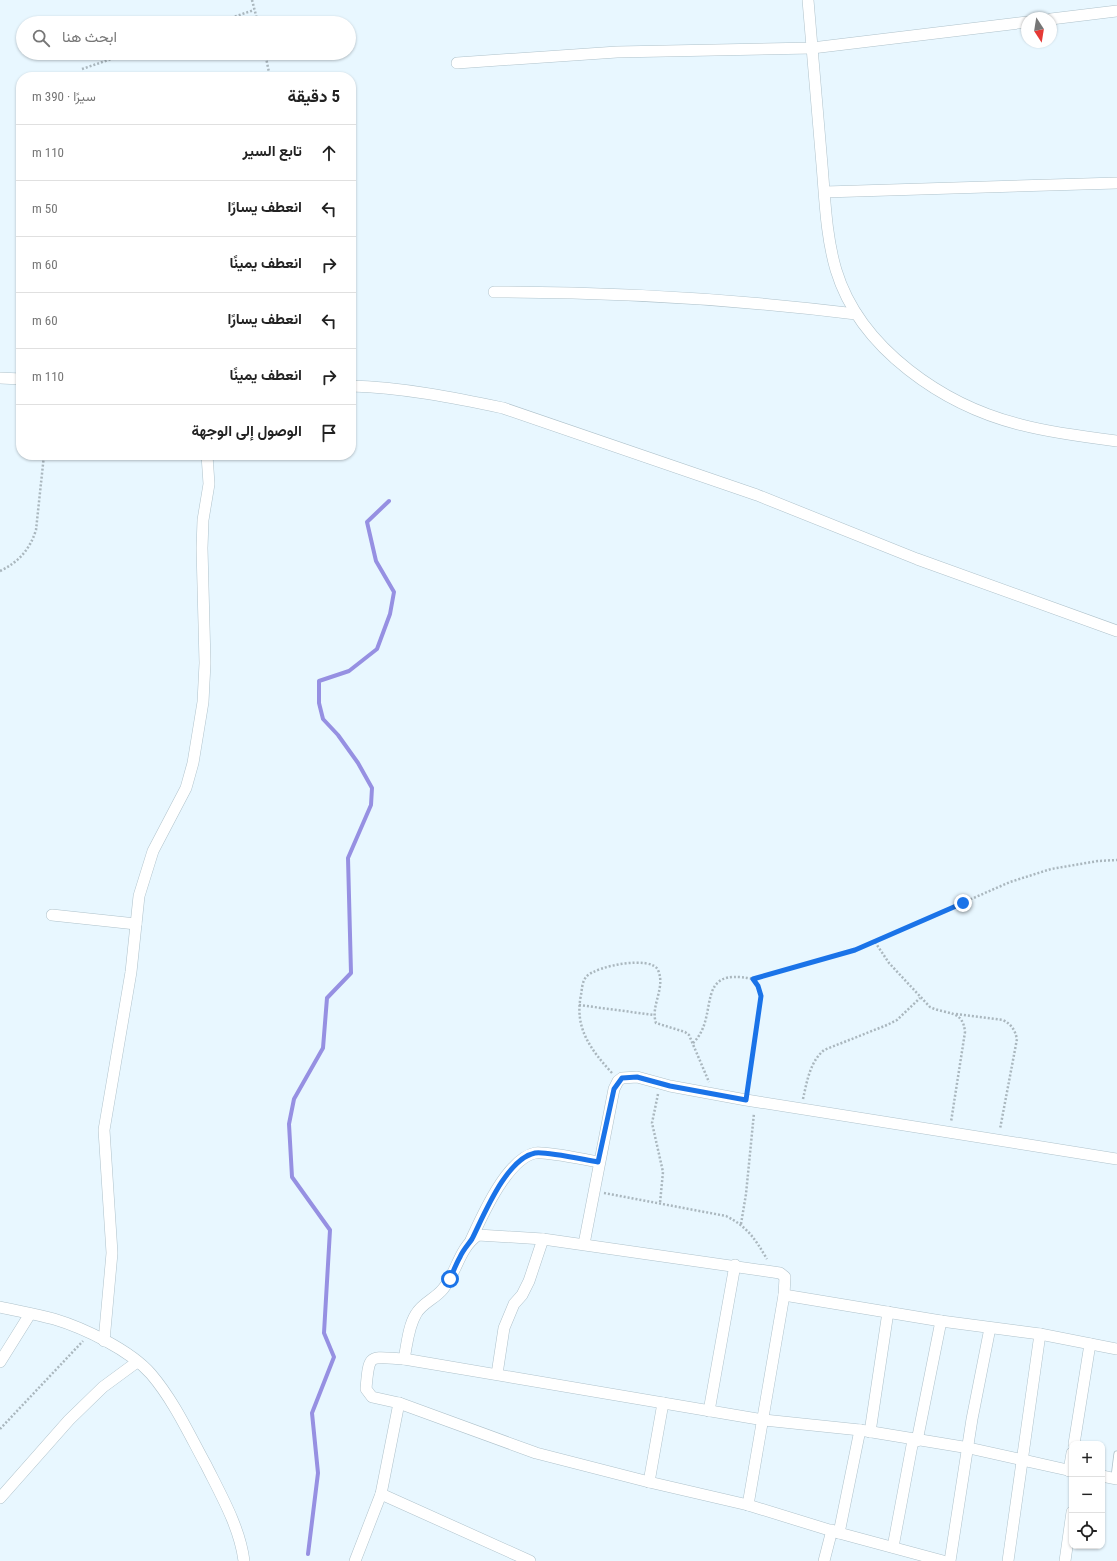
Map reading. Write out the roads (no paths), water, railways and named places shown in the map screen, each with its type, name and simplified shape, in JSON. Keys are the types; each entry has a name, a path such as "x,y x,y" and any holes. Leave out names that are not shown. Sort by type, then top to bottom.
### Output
{"street":[{"path":"808,0 830,248 836,270 845,293 856,314 875,339 903,367 959,401 1020,425 1070,435 1117,441"},
{"path":"1057,18 1117,11"},
{"path":"457,63 617,52 812,48 1021,23"},
{"path":"825,192 1117,183"},
{"path":"494,292 567,292 697,297 784,305 856,314"},
{"path":"0,378 16,379"},
{"path":"356,387 464,399 504,408 757,494 917,559 1117,631"},
{"path":"104,1342 112,1253 104,1130 125,1010 139,896 153,851 186,788 199,734 205,663 202,562 203,520 209,484 207,460"},
{"path":"52,915 136,924"},
{"path":"584,1244 598,1162 614,1089 618,1081 622,1078 637,1077 662,1084 750,1101 1117,1159"},
{"path":"404,1359 416,1312 443,1290 450,1279 460,1256 471,1240 480,1220 507,1176 517,1163 529,1155 539,1153 598,1162"},
{"path":"471,1240 478,1236 486,1235 543,1239 735,1265 783,1274 786,1280 784,1295 764,1420 748,1505"},
{"path":"497,1374 504,1328 510,1313 529,1281 543,1239"},
{"path":"709,1411 735,1265"},
{"path":"784,1295 941,1321 1040,1334 1117,1349"},
{"path":"0,1307 54,1319 91,1334 137,1362 163,1390 182,1418 219,1491 242,1549 244,1561"},
{"path":"824,1561 836,1532 865,1431 888,1312"},
{"path":"0,1362 30,1314"},
{"path":"893,1548 941,1321"},
{"path":"950,1561 981,1368 990,1328"},
{"path":"1008,1561 1040,1334"},
{"path":"1074,1441 1090,1344"},
{"path":"943,1561 836,1532 748,1505 649,1482 536,1453 399,1403 372,1397 366,1389 371,1360 375,1357 404,1359 764,1420 865,1431 915,1441 968,1448 1023,1459 1069,1471"},
{"path":"0,1498 69,1420 103,1387 137,1362"},
{"path":"356,1561 381,1494 399,1403"},
{"path":"649,1482 663,1403"},
{"path":"1105,1477 1115,1479"},
{"path":"381,1494 530,1561"},
{"path":"1065,1561 1072,1513"}],"lane":[{"path":"1115,1479 1117,1454"}],"waterway":[{"path":"308,1554 318,1473 312,1413 334,1357 324,1333 330,1230 292,1177 289,1124 294,1099 323,1048 327,998 351,973 348,858 371,805 372,788 358,763 338,735 323,719 319,703 319,681 349,671 377,649 390,614 394,592 376,561 367,522 389,501"}]}
